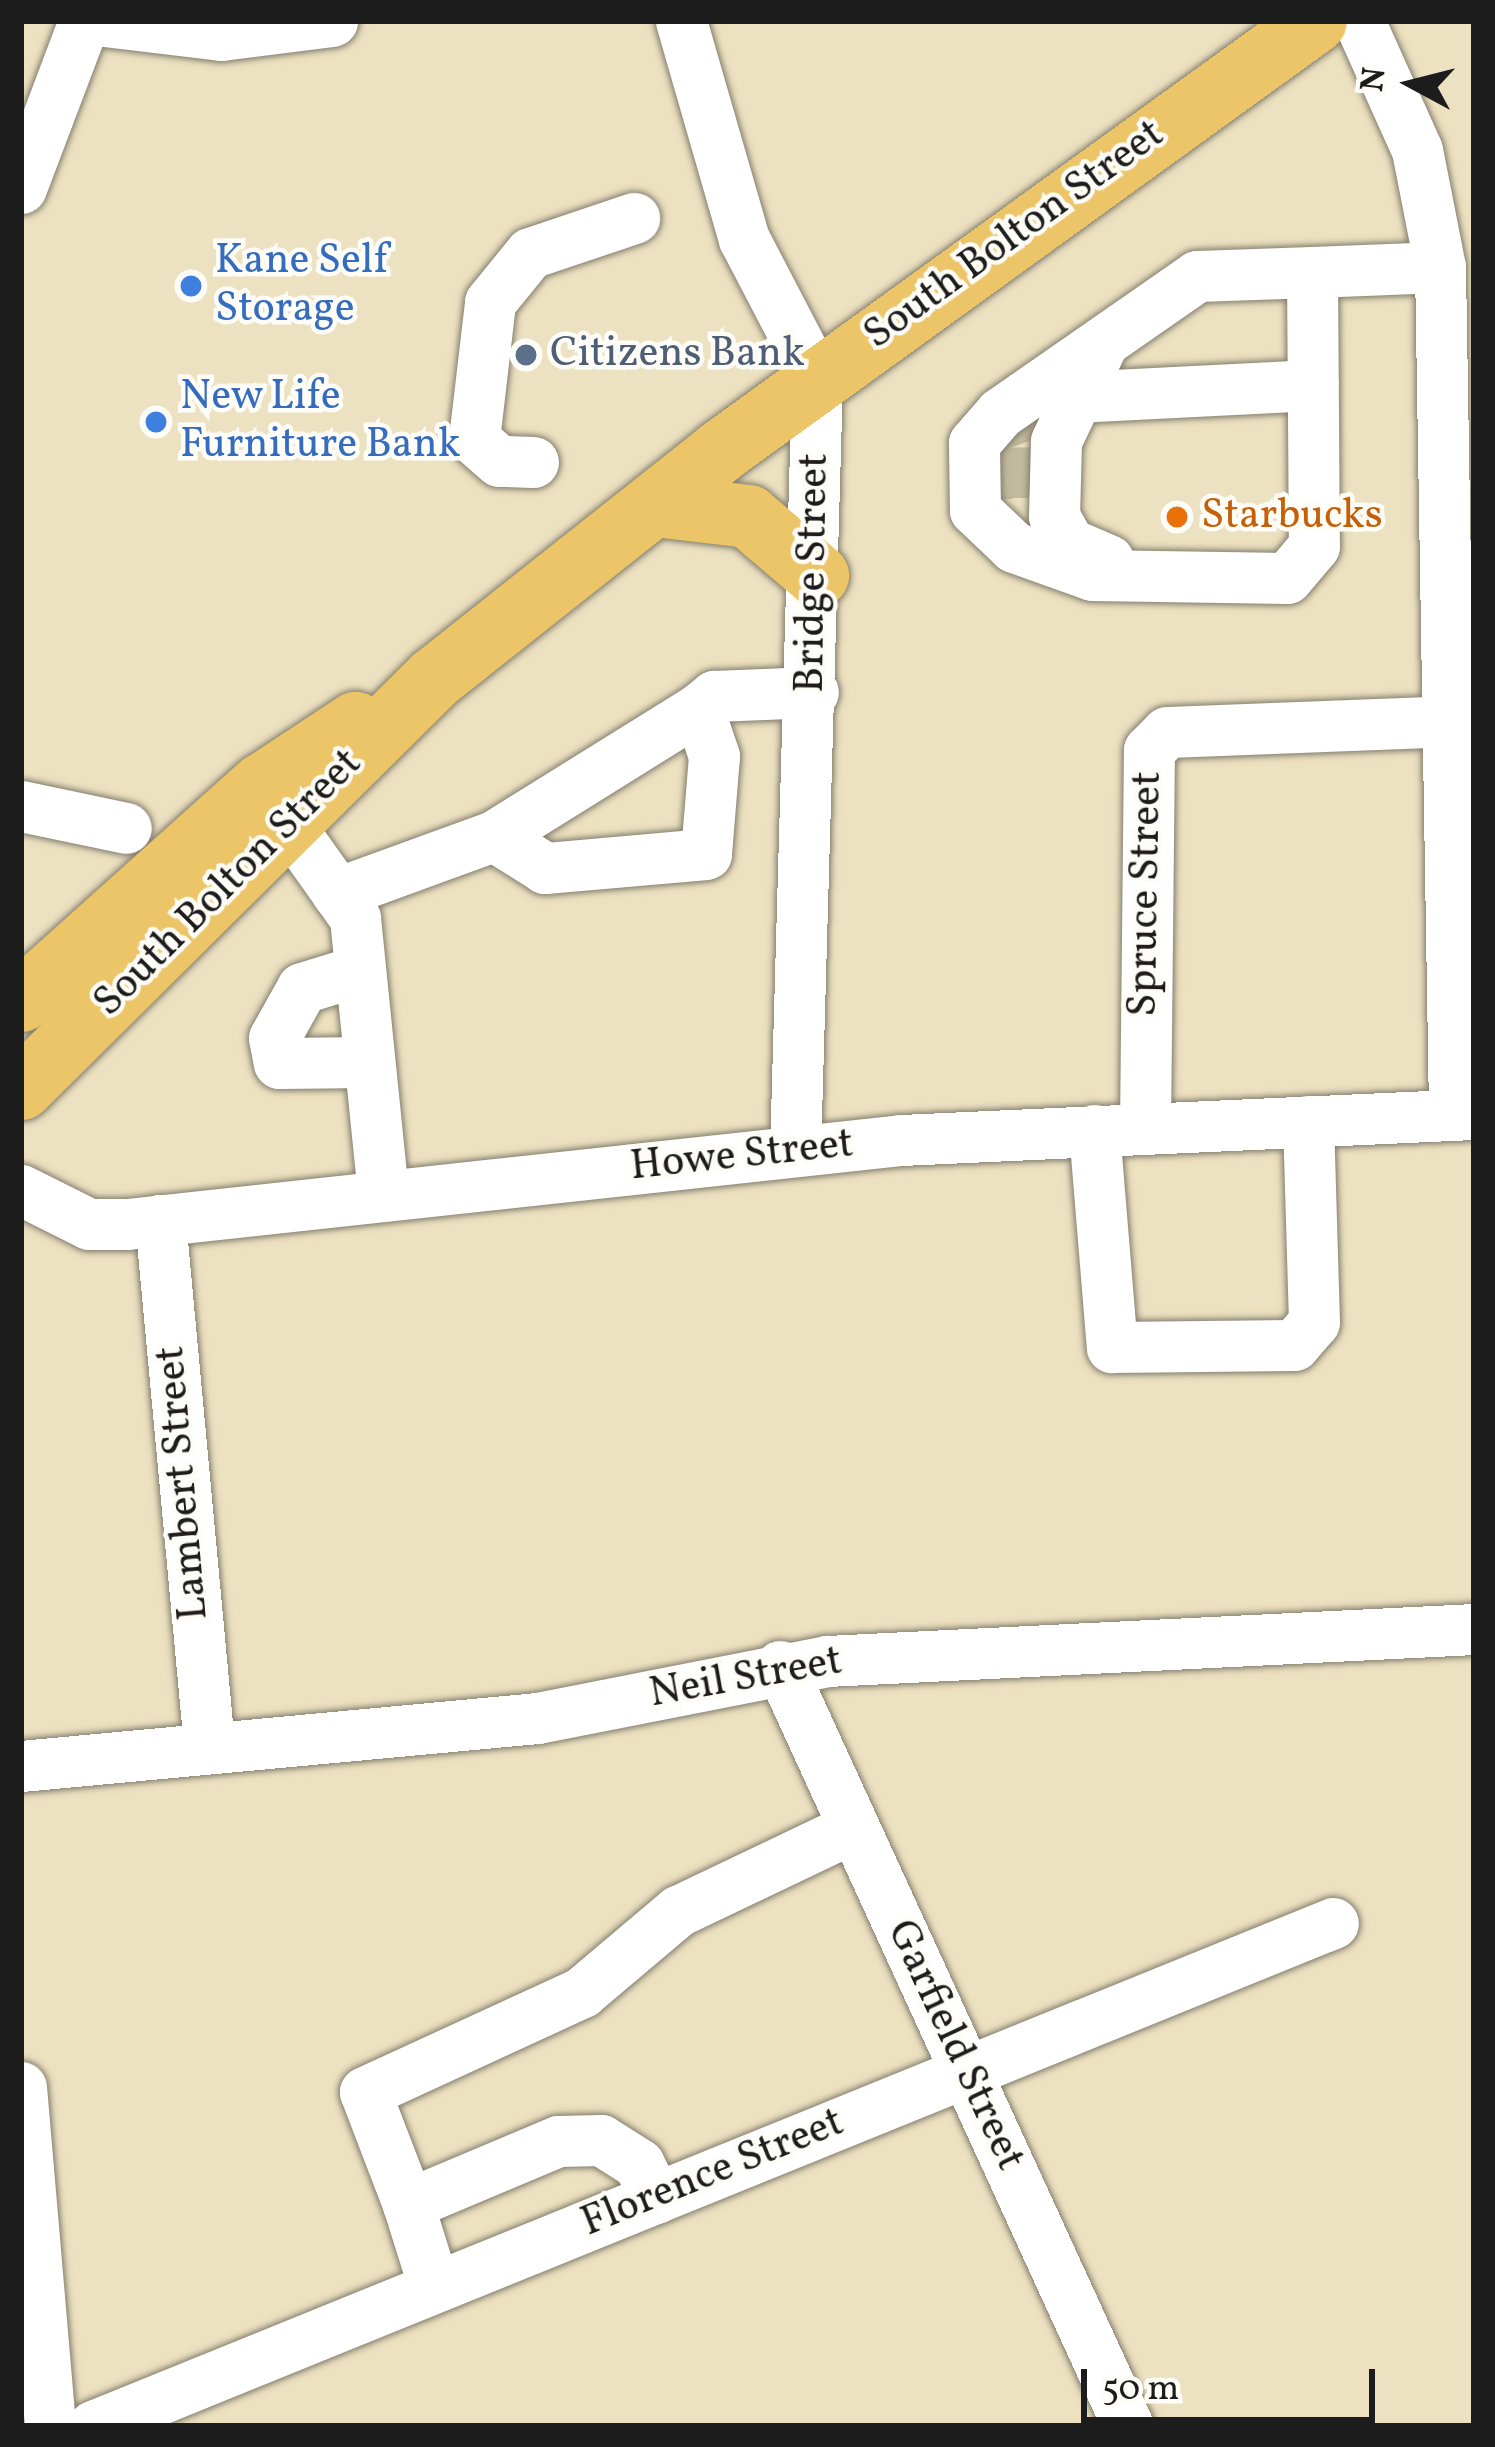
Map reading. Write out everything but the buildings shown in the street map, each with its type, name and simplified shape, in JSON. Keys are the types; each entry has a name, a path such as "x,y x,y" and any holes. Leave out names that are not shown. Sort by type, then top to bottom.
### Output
{"main road":[{"name":"South Bolton Street","path":"21,1000 817,379 1315,21"},
{"path":"655,505 748,516 817,575"},
{"name":"South Bolton Street","path":"21,1088 275,804"}],"street":[{"path":"21,188 84,21"},
{"path":"104,21 185,27 332,21"},
{"name":"Bridge Street","path":"681,21 744,239 817,379 817,575 795,1151"},
{"path":"1359,21 1451,200 1440,267 1449,721 1464,1115"},
{"path":"533,462 499,461 474,439 490,302 530,253 634,218"},
{"path":"1312,272 1314,546 1287,578 1114,580 1014,547 975,510 974,443 1105,338 1197,276 1440,267"},
{"path":"1105,338 1056,441 1054,516 1094,558 1275,556 1293,456 1313,408"},
{"path":"1075,397 1313,408"},
{"path":"337,892 494,836 714,696 813,692"},
{"path":"494,836 545,868 706,854 714,755 698,710"},
{"name":"Spruce Street","path":"1144,1128 1149,750 1167,732 1449,721"},
{"path":"275,804 355,918 383,1196"},
{"path":"21,806 126,828"},
{"path":"360,970 302,988 274,1038 279,1063 369,1062"},
{"name":"Howe Street","path":"25,1202 89,1224 160,1220 795,1151 1094,1130 1464,1115"},
{"path":"1094,1130 1112,1347 1294,1345 1315,1322 1308,1121"},
{"name":"Lambert Street","path":"160,1220 209,1745"},
{"name":"Neil Street","path":"21,1766 537,1718 780,1666 1474,1629"},
{"name":"Garfield Street","path":"780,1666 850,1829 967,2071 1128,2426"},
{"path":"434,2288 365,2092 582,1992 678,1911 850,1829"},
{"name":"Florence Street","path":"94,2426 1333,1923"},
{"path":"21,2087 50,2426"},
{"path":"408,2204 557,2141 601,2140 639,2164 656,2198"}],"tunnel":[{"path":"1000,413 1013,447 1014,547"}],"place":[{"name":"Kane Self Storage","path":"191,286"},
{"name":"Citizens Bank","path":"526,355"},
{"name":"New Life Furniture Bank","path":"156,422"},
{"name":"Starbucks","path":"1177,517"}]}
